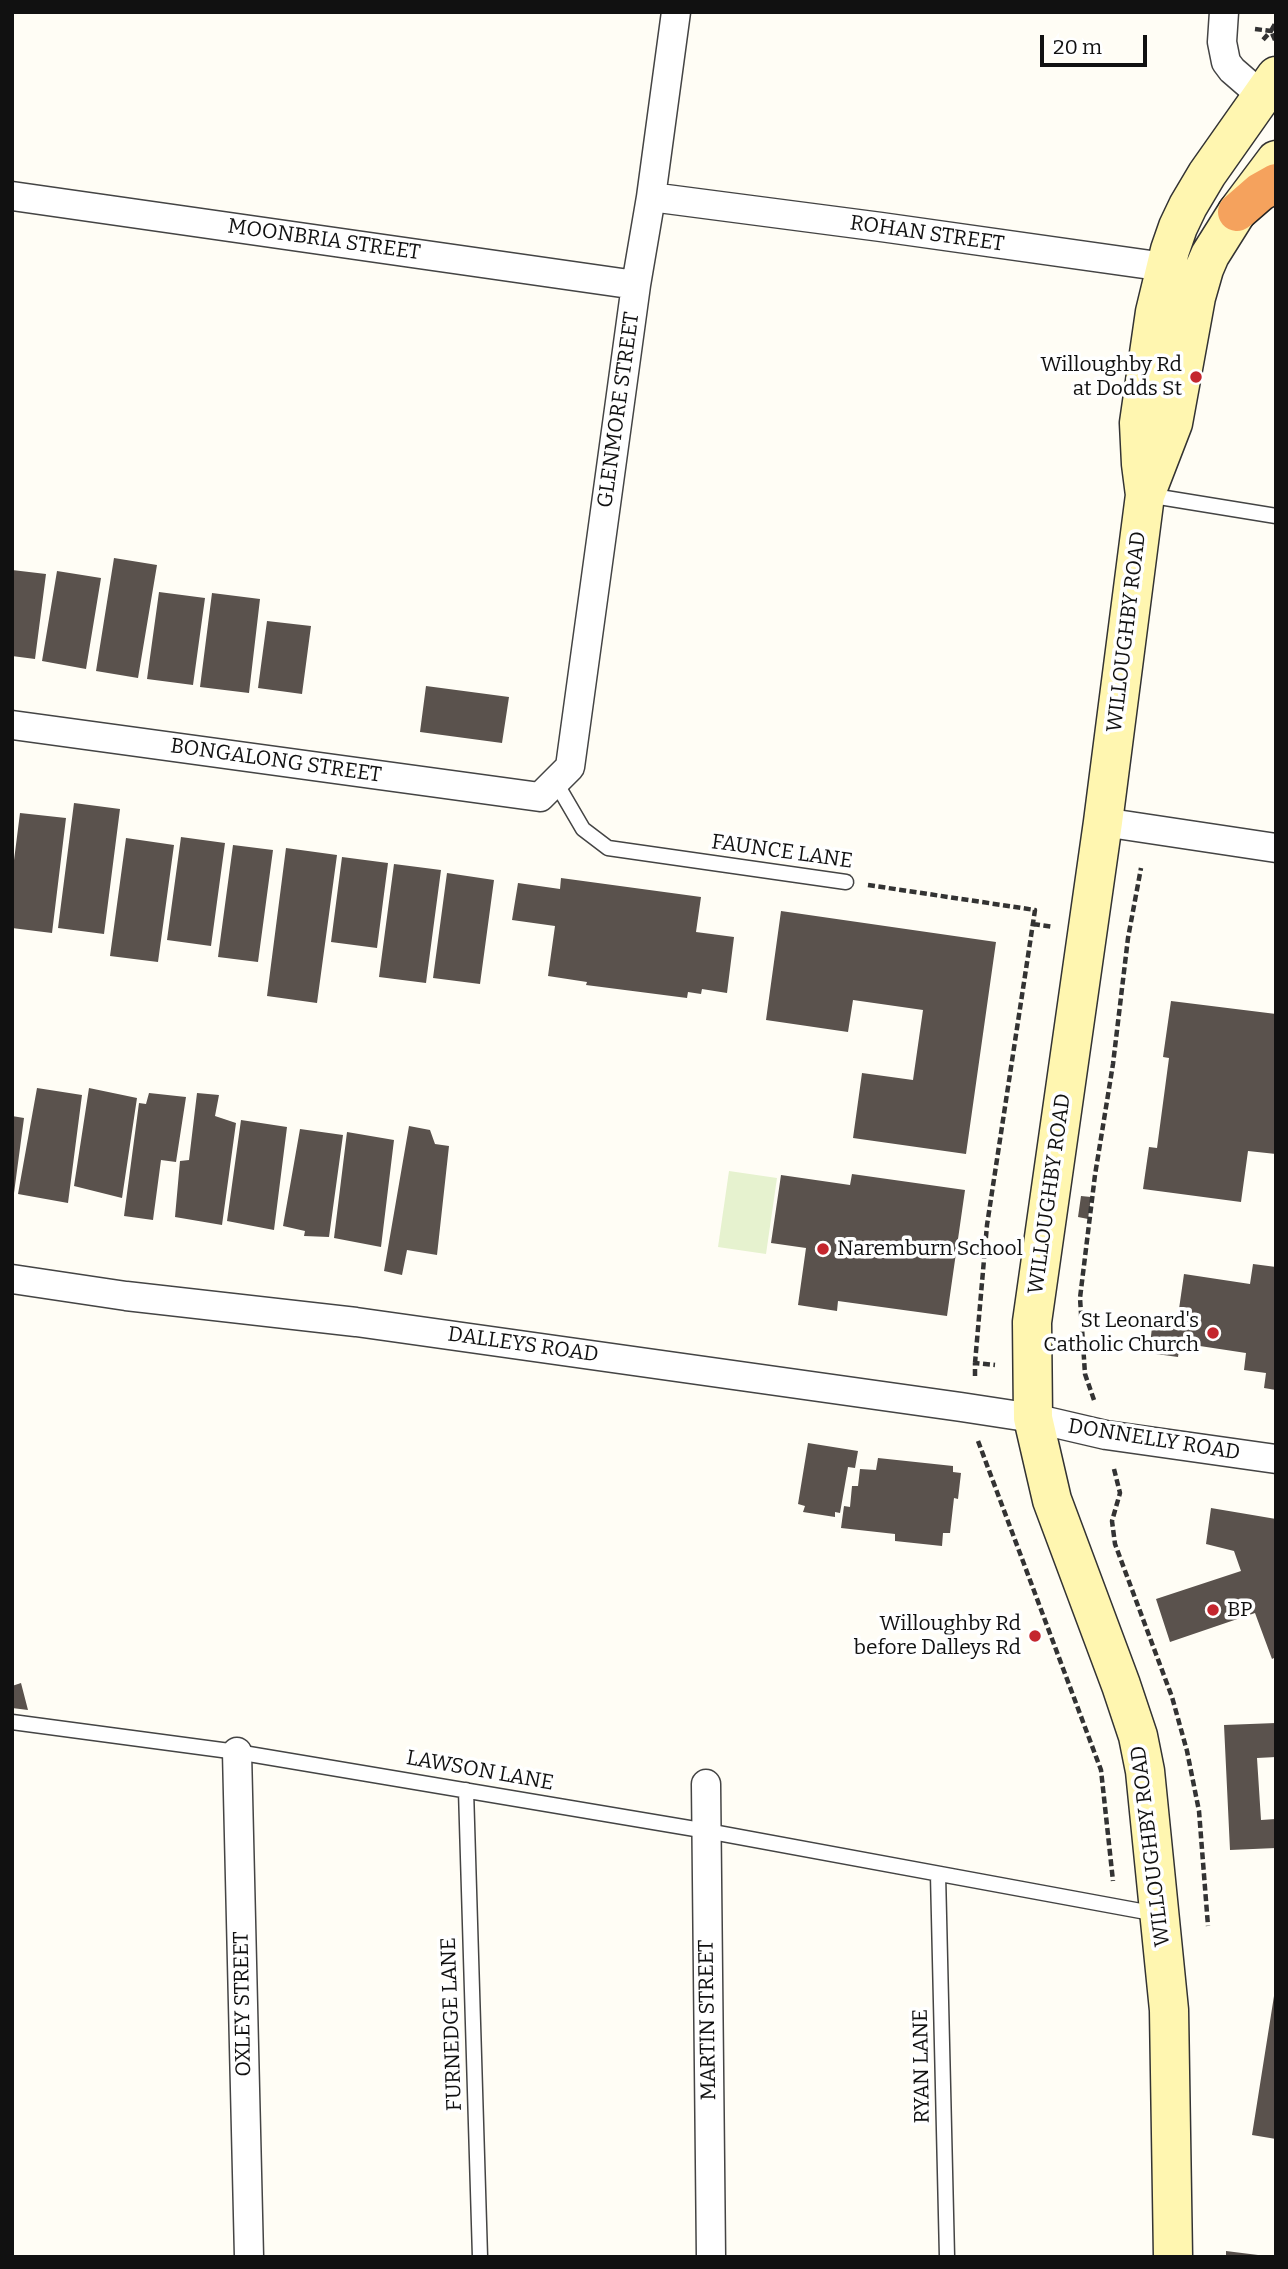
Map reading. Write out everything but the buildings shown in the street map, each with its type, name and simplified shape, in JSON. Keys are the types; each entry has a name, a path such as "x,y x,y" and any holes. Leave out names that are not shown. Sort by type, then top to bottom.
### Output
{"highway":[{"path":"1237,212 1260,192 1276,183"}],"main road":[{"name":"WILLOUGHBY ROAD","path":"1145,495 1139,423 1155,312 1165,267 1188,206 1207,174 1269,86"},
{"name":"WILLOUGHBY ROAD","path":"1173,2257 1168,2010 1145,1771 1138,1736 1052,1500 1033,1418 1034,1310 1103,822 1145,495 1173,424 1202,275 1210,256 1237,212 1276,160"},
{"name":"ROHAN STREET","path":"1165,267 1202,275"}],"street":[{"name":"GLENMORE STREET","path":"548,789 570,767 676,12"},
{"path":"1224,12 1222,42 1226,62 1238,76 1269,86"},
{"name":"MOONBRIA STREET","path":"12,196 636,285"},
{"name":"ROHAN STREET","path":"651,197 1165,267"},
{"name":"BONGALONG STREET","path":"12,725 548,789"},
{"path":"1103,822 1276,848"},
{"name":"DALLEYS ROAD","path":"12,1279 126,1296 369,1324 1033,1418"},
{"name":"DONNELLY ROAD","path":"1033,1418 1105,1435 1276,1459"},
{"name":"OXLEY STREET","path":"237,1752 249,2257"},
{"name":"MARTIN STREET","path":"706,1784 710,2257"}],"lane":[{"path":"1145,495 1276,516"},
{"name":"FAUNCE LANE","path":"548,789 583,829 608,848 846,882"},
{"name":"LAWSON LANE","path":"12,1722 237,1752 466,1790 1160,1914"},
{"name":"FURNEDGE LANE","path":"466,1790 480,2257"},
{"name":"RYAN LANE","path":"938,1874 947,2257"}],"path":[{"path":"1276,22 1270,31 1276,42"},
{"path":"1092,1394 1085,1374 1080,1298 1128,938 1141,868"},
{"name":"FAUNCE LANE","path":"846,882 1035,910 1033,923"},
{"path":"975,1372 987,1225 1033,923 1050,926"},
{"path":"975,1363 987,1364"},
{"path":"1077,1374 1085,1374"},
{"path":"978,1446 1101,1770 1115,1906"}],"green space":[{"path":"729,1171 777,1178 766,1254 718,1247"}],"place":[{"name":"Willoughby Rd at Dodds St","path":"1196,377"},
{"name":"Naremburn School","path":"823,1249"},
{"name":"St Leonard's Catholic Church","path":"1213,1333"},
{"name":"BP","path":"1213,1610"},
{"name":"Willoughby Rd before Dalleys Rd","path":"1035,1636"}]}
